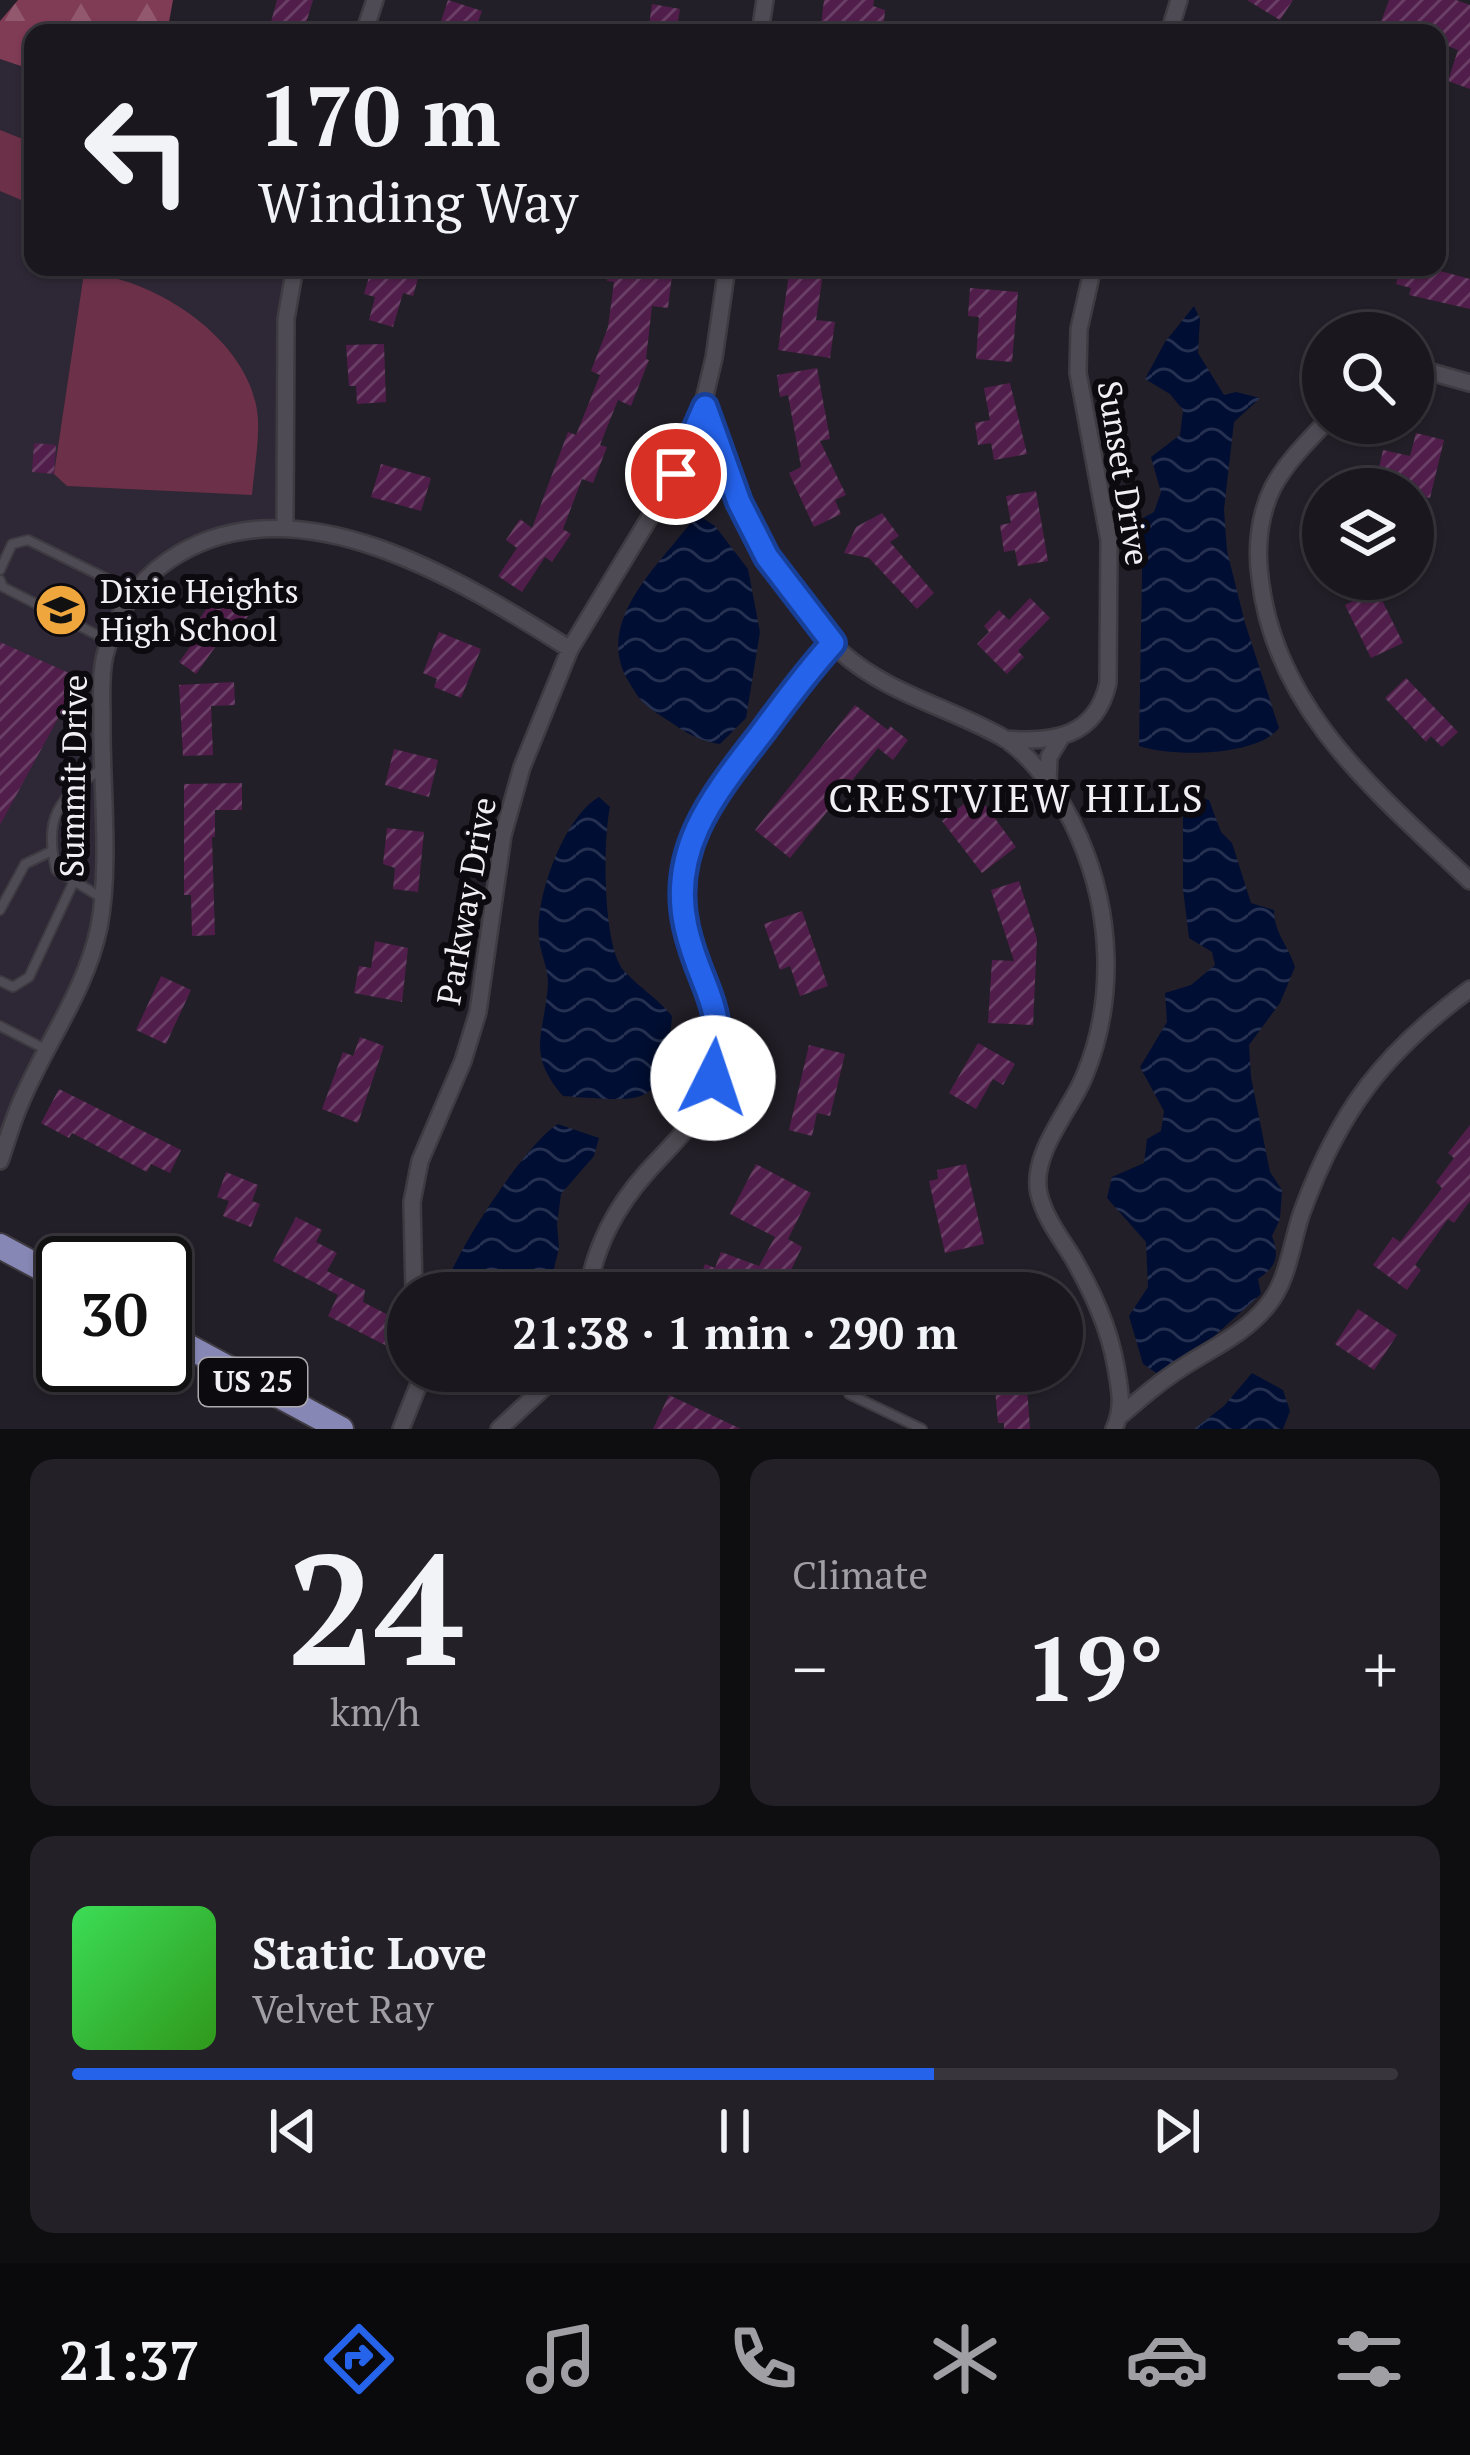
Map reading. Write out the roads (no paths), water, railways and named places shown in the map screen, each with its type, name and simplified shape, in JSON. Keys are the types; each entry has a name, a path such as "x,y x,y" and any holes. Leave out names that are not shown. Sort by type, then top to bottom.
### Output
{"main road":[{"path":"0,1246 36,1265"},
{"name":"US 25","path":"192,1349 341,1429"}],"street":[{"path":"293,276 286,319 285,526 417,562 501,605 570,649"},
{"name":"Parkway Drive","path":"413,1272 410,1227 421,1160 463,1061 478,1012 488,968 503,835 522,767 570,649 676,474 705,407 726,276"},
{"name":"Sunset Drive","path":"1060,739 1096,714 1108,683 1109,540 1078,373 1079,329 1091,276"},
{"path":"1434,373 1470,383"},
{"path":"705,407 739,502 767,557 833,643 901,693 1005,739 1048,782 1079,836 1101,912 1106,970 1103,1013 1094,1053 1047,1148 1038,1182 1052,1227 1105,1319 1121,1394 1118,1422"},
{"path":"1306,444 1289,462 1264,511 1258,561 1262,600 1276,650 1297,693 1329,740 1470,881"},
{"name":"Summit Drive","path":"0,1161 18,1108 94,948 102,898 104,659 117,618 157,568 190,545 249,529 285,526"},
{"path":"592,1272 617,1209 684,1135 713,1078 719,1027 716,1008 683,905 690,841 711,799 833,643"},
{"path":"1005,739 1060,739"},
{"path":"1048,782 1049,757 1060,739"},
{"path":"1118,1422 1172,1374 1245,1329 1271,1303 1325,1154 1347,1114 1395,1051 1470,989"},
{"path":"401,1429 416,1392"},
{"path":"499,1429 539,1392"}],"lane":[{"path":"0,570 12,544 28,540 136,593"},
{"path":"0,580 3,587 110,641"},
{"path":"101,770 70,790 51,820 56,870 102,898"},
{"path":"0,910 25,864 52,851"},
{"path":"0,981 13,987 29,977 74,881"},
{"path":"0,1026 47,1050"},
{"path":"849,1394 922,1429"}],"water":[{"path":"1194,306 1200,319 1198,353 1224,395 1236,392 1260,398 1234,422 1224,509 1227,551 1245,623 1279,728 1252,745 1192,753 1139,746 1143,518 1154,512 1161,492 1151,457 1180,435 1183,410 1170,394 1145,379 1165,342"},
{"path":"701,517 715,526 748,569 760,632 746,718 720,744 694,736 645,704 626,677 619,656 624,615 634,596 689,525"},
{"path":"1195,796 1209,800 1221,832 1232,843 1251,903 1274,910 1295,967 1280,1003 1249,1045 1270,1172 1282,1190 1280,1219 1272,1236 1276,1256 1258,1279 1261,1294 1212,1338 1158,1374 1143,1364 1129,1316 1148,1287 1146,1242 1107,1198 1112,1177 1144,1163 1147,1139 1161,1131 1164,1111 1140,1067 1167,1022 1165,993 1191,985 1215,965 1212,952 1189,938 1183,889 1183,810"},
{"path":"599,797 610,807 606,892 617,958 624,971 672,1016 664,1069 657,1084 633,1098 563,1096 551,1081 541,1054 548,983 539,937 542,901 564,840 586,807"},
{"path":"558,1124 599,1138 594,1156 561,1194 553,1272 451,1272 492,1201"},
{"path":"1252,1373 1283,1390 1290,1411 1283,1429 1194,1429 1224,1406"}],"place":[{"name":"Dixie Heights High School","path":"61,610"}],"district":[{"name":"CRESTVIEW HILLS","path":"1017,798"}]}
